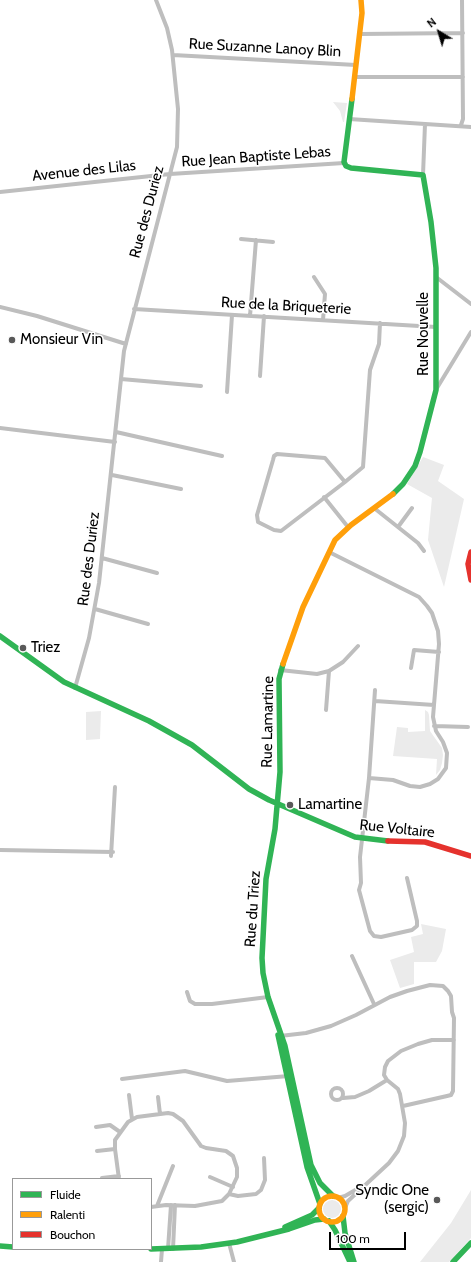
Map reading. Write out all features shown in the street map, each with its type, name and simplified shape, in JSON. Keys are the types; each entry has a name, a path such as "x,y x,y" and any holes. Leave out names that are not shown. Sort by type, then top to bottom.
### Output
{"main road":[{"path":"361,0 362,13 360,34 344,163 351,168 423,175"},
{"name":"Rue Nouvelle","path":"374,508 396,490 415,466 436,390 436,277 431,222 423,175"},
{"name":"Rue Lamartine","path":"277,804 280,765 278,691 280,670 302,610 335,540 374,508"},
{"path":"471,552 468,564 471,580"},
{"name":"Rue Voltaire","path":"1,637 64,682 134,714 192,745 249,789 277,804 362,839 425,842 471,856"},
{"name":"Rue du Triez","path":"277,804 275,829 266,879 262,958 263,973 280,1036 311,1165 320,1183 336,1197"},
{"name":"Rue du Triez","path":"289,1076 307,1167 320,1206"},
{"path":"275,1232 312,1215 326,1198 336,1197 342,1201 345,1208 343,1216 346,1236 354,1262"},
{"path":"320,1206 321,1215 335,1230 350,1262"},
{"path":"152,1249 201,1247 229,1243 294,1228 315,1220 337,1221 343,1216"},
{"path":"453,1262 471,1243"},
{"path":"0,1246 12,1247"}],"street":[{"name":"Rue des Duriez","path":"75,688 89,638 95,609 112,475 121,379 126,344 177,146 178,120 173,55 167,28 156,0"},
{"path":"461,125 463,120 462,0"},
{"path":"360,34 463,33"},
{"name":"Rue Suzanne Lanoy Blin","path":"173,55 356,66"},
{"path":"355,77 463,76"},
{"path":"349,119 461,125 471,127"},
{"path":"423,175 426,124"},
{"name":"Rue Jean Baptiste Lebas","path":"170,174 344,163"},
{"name":"Avenue des Lilas","path":"0,192 170,174"},
{"path":"241,239 273,242"},
{"path":"250,316 256,240"},
{"path":"314,277 325,294 323,320"},
{"path":"436,277 471,304"},
{"path":"0,307 43,318 126,344"},
{"name":"Rue de la Briqueterie","path":"134,309 436,327"},
{"path":"226,392 232,315"},
{"path":"260,376 264,316"},
{"path":"345,482 325,458 277,454 273,458 257,520 260,524 277,531 281,530 345,482 364,465 370,366 379,344 380,323"},
{"path":"436,390 471,332"},
{"path":"121,379 201,386"},
{"path":"0,428 115,442"},
{"path":"116,432 222,456"},
{"path":"112,475 181,489"},
{"path":"324,497 348,528"},
{"path":"374,508 418,543 424,552"},
{"path":"398,527 412,508"},
{"path":"329,552 410,592 422,600 430,610 439,636 434,726 446,748 446,768 438,779 425,786 415,787 393,780 369,778"},
{"path":"102,558 157,573"},
{"path":"95,609 148,624"},
{"path":"280,670 316,674 329,671 340,665 358,646"},
{"path":"411,668 414,650 438,652"},
{"path":"326,710 329,671"},
{"path":"375,690 369,778 360,860 360,895 370,931 374,936 378,938 412,930 417,926 407,878"},
{"path":"375,701 434,705"},
{"path":"434,726 468,727"},
{"path":"0,850 112,854 115,787"},
{"path":"352,956 374,1004"},
{"path":"280,1036 306,1033 331,1026 356,1015 374,1004 407,991 430,985 443,986 452,998 452,1012 454,1018 455,1071 453,1093 447,1096 403,1106"},
{"path":"187,992 190,1001 196,1004 212,1004 268,996"},
{"path":"345,1208 348,1201 387,1166 401,1145 406,1128 399,1090 387,1080 384,1073 386,1065 391,1058 401,1051 425,1041 454,1040"},
{"path":"122,1079 185,1071 227,1080 289,1076"},
{"path":"343,1098 355,1097 369,1091 387,1080"},
{"path":"129,1095 132,1119"},
{"path":"158,1097 160,1114"},
{"path":"102,1178 119,1177 115,1149 116,1140 128,1122 137,1117 170,1113 178,1117 201,1146 209,1149 221,1149 232,1154 236,1161 236,1177 233,1187 224,1200 216,1203 192,1206 173,1205 152,1207"},
{"path":"96,1127 110,1125 120,1132"},
{"path":"97,1151 115,1149"},
{"path":"229,1194 238,1196 256,1194 261,1190 265,1180 264,1158"},
{"path":"157,1206 173,1166"},
{"path":"210,1177 233,1187"},
{"path":"336,1197 346,1196 368,1183"},
{"path":"161,1262 167,1249 173,1205"},
{"path":"229,1243 234,1262"}],"shaded area":[{"path":"333,102 347,103 344,122 340,111"},
{"path":"423,457 444,465 438,481 464,499 444,587 428,540 432,498 407,484"},
{"path":"425,710 429,715 430,731 442,748 442,763 440,770 436,775 437,759 393,756 397,727 408,728 408,732 425,731"},
{"path":"101,711 100,739 86,740 86,712"},
{"path":"421,924 446,929 442,951 436,962 414,962 414,984 400,988 390,960 414,952 411,937 423,934"},
{"path":"471,1190 471,1238 449,1262 420,1262 451,1223"},
{"path":"328,1200 336,1200 341,1205 339,1216 336,1218 328,1218 323,1213 323,1205"}],"traffic: fast":[{"path":"352,99 344,162 346,166 351,168 423,175 431,222 436,268 436,390 415,466 403,484 393,494"},
{"path":"0,636 64,682 149,721 192,745 249,789 269,800 355,837 388,841"},
{"path":"283,664 279,679 280,772 275,829 266,879 262,958 263,973 268,997 285,1046 311,1165 320,1183 333,1196"},
{"path":"278,1035 307,1167 320,1204"},
{"path":"285,1227 312,1215 319,1208"},
{"path":"343,1216 345,1233 354,1262"},
{"path":"152,1249 201,1247 237,1242 289,1229 315,1220 324,1219"},
{"path":"329,1221 335,1230 350,1262"},
{"path":"453,1262 471,1243"},
{"path":"0,1246 12,1247"}],"traffic: slow":[{"path":"352,99 362,13 361,0"},
{"path":"283,664 303,607 335,540 351,525 393,494"},
{"path":"332,1196 341,1200 345,1209 341,1218 332,1222 323,1218 319,1209 323,1200 332,1196"}],"traffic: jam":[{"path":"471,552 468,564 471,580"},
{"path":"388,841 425,842 471,856"}],"place":[{"name":"Monsieur Vin","path":"12,340"},
{"name":"Triez","path":"23,648"},
{"name":"Lamartine","path":"290,805"},
{"name":"Syndic One (sergic)","path":"437,1200"}]}
